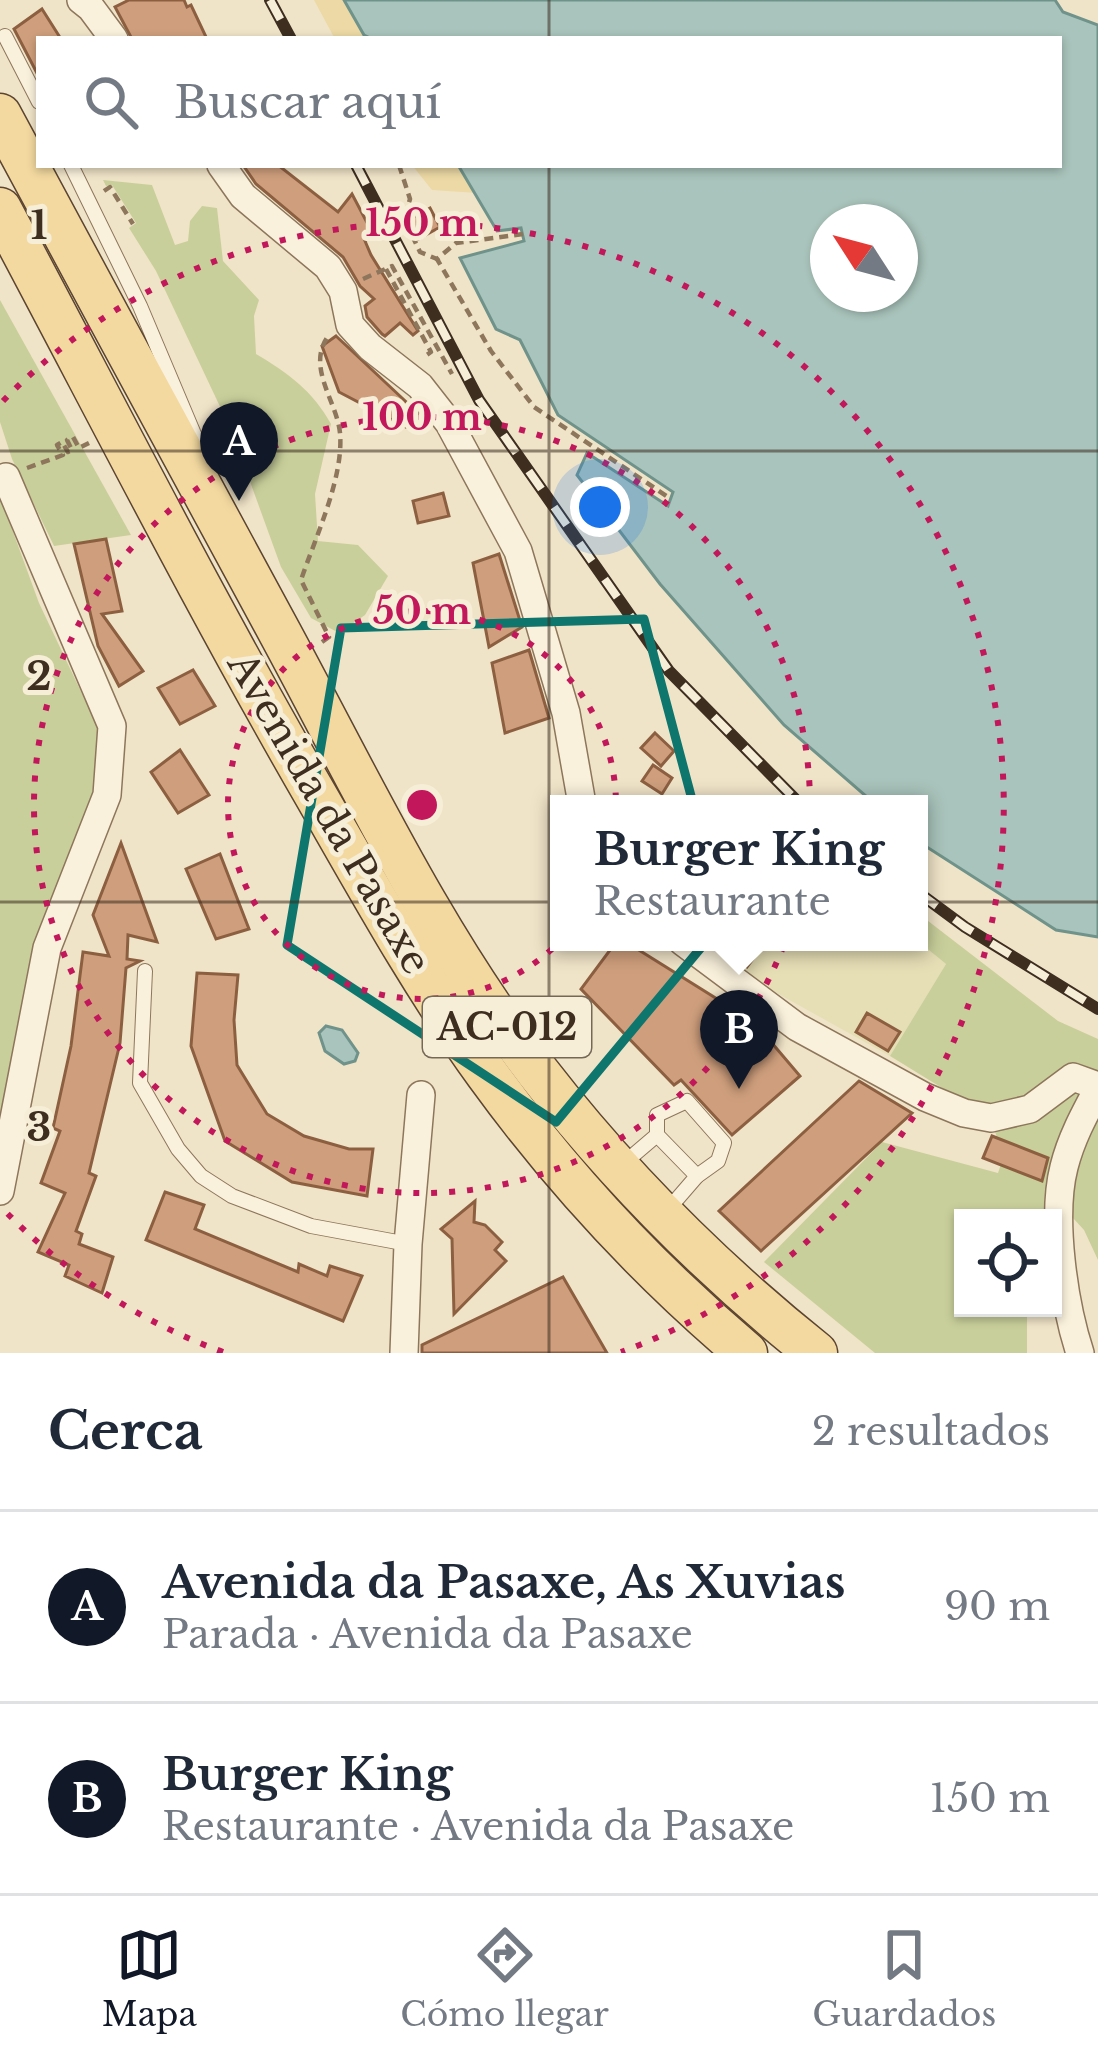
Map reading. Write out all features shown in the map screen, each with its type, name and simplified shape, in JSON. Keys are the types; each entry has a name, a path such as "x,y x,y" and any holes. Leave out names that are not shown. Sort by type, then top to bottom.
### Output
{"main road":[{"name":"Avenida da Pasaxe","path":"0,115 442,931 534,1067 617,1169 752,1302 816,1353"},
{"name":"Avenida da Pasaxe","path":"0,209 239,662 370,890 484,1071 559,1168 707,1320 746,1353"},
{"path":"370,890 381,940 436,1033 523,1152 610,1251 715,1353"}],"street":[{"path":"81,0 112,36"},
{"path":"223,168 243,196 328,267 343,292 350,325 370,347 403,370 449,423 518,551 566,713 580,795"},
{"path":"0,1191 47,948 107,796 112,726 6,477"},
{"path":"695,951 797,1027 964,1113 991,1118 1030,1109 1072,1077 1098,1088 1074,1133 1062,1172 1064,1290 1080,1353"},
{"path":"404,1353 407,1244 421,1095"}],"lane":[{"path":"5,36 36,96"},
{"path":"72,168 197,435 222,527"},
{"path":"145,971 140,1082 178,1149 201,1176 232,1196 311,1226 407,1244"},
{"path":"661,1217 697,1176 718,1161 724,1142 687,1101 657,1115 657,1135 697,1176"},
{"path":"617,1169 657,1135"}],"path":[{"path":"400,168 410,199 404,219 420,252 437,260 491,351 534,406 671,499"},
{"path":"104,191 110,188 133,224"},
{"path":"437,260 456,243 523,234"},
{"path":"343,292 392,266 452,374"},
{"path":"386,269 431,352 403,370"},
{"path":"478,358 491,351"},
{"path":"320,353 319,367 338,416 341,448 301,580 329,637 322,642"},
{"path":"6,477 63,454 57,445 62,442 68,452 73,450 67,440 73,437 79,448"},
{"path":"313,639 322,657"}],"highlighted area":[{"path":"644,619 724,920 556,1122 287,945 341,628"}],"shaded area":[{"path":"928,949 946,964 890,1056 741,973 759,951"}],"green space":[{"path":"103,180 152,185 175,245 188,241 190,221 202,206 217,208 223,261 259,300 254,316 256,354 299,384 331,424 315,494 318,541 358,545 388,576 365,615 339,633 311,618 281,567 232,432 156,271 129,228 136,223 112,185 106,186"},
{"path":"0,300 131,535 54,546 12,459 0,422"},
{"path":"0,496 39,603 103,738 89,811 0,1142"},
{"path":"928,921 1058,1021 1098,1039 1098,1260 1084,1230 1050,1193 1045,1209 954,1209 954,1317 1027,1317 1027,1353 875,1353 764,1262 882,1142 998,1173 1003,1158 991,1118 890,1056 946,964 928,949"}],"sand":[{"path":"314,0 344,0 366,36 333,36"},
{"path":"414,168 460,168 477,193 432,190"}],"water":[{"path":"344,0 1055,0 1063,12 1098,25 1098,937 1056,930 928,848 928,795 865,795 784,725 660,584 577,475 587,453 668,506 673,492 558,415 520,340 496,329 460,258 524,241 521,228 497,231 460,168 1062,168 1062,36 366,36"},
{"path":"326,1026 342,1030 358,1053 355,1061 344,1064 325,1051 319,1033"}],"building":[{"path":"129,0 184,0 206,36 130,36 115,7"},
{"path":"42,9 59,36 36,36 36,71 14,29"},
{"path":"245,168 282,168 338,212 352,194 373,234 365,241 371,255 418,331 413,335 400,323 382,334 367,317 365,306 374,299 343,257 256,184"},
{"path":"430,208 440,227 417,240 407,221"},
{"path":"336,336 418,413 406,427 339,392 322,346"},
{"path":"443,493 449,516 418,523 413,501"},
{"path":"106,539 122,611 102,614 143,671 119,686 98,646 74,544"},
{"path":"499,554 522,627 489,647 473,563"},
{"path":"529,650 549,718 505,733 492,663"},
{"path":"193,670 215,706 180,724 158,688"},
{"path":"655,733 674,751 661,766 641,748"},
{"path":"180,750 209,795 178,813 151,772"},
{"path":"653,765 672,778 662,794 642,781"},
{"path":"121,843 157,942 128,935 127,959 140,961 126,968 120,1043 89,1173 96,1176 76,1231 82,1234 79,1244 113,1257 102,1293 65,1276 69,1265 38,1252 65,1193 41,1183 60,1131 53,1128 71,1046 83,952 109,956 93,915"},
{"path":"220,854 249,929 216,939 186,869"},
{"path":"609,951 640,951 754,1022 800,1076 732,1135 681,1080 674,1085 581,989"},
{"path":"725,951 759,951 747,967"},
{"path":"197,973 238,975 237,1065 267,1114 304,1136 349,1149 373,1149 367,1196 292,1182 225,1141 191,1046"},
{"path":"867,1013 900,1032 888,1051 856,1032"},
{"path":"859,1081 912,1113 761,1251 719,1211"},
{"path":"992,1136 1048,1158 1042,1181 983,1158"},
{"path":"165,1192 204,1205 195,1229 298,1272 299,1264 327,1276 330,1266 362,1276 343,1321 146,1240"},
{"path":"475,1201 474,1222 485,1225 502,1242 495,1250 506,1261 454,1314 452,1239 441,1229"},
{"path":"563,1277 607,1353 422,1353 422,1345"}],"railway":[{"path":"270,0 289,36"},
{"path":"358,168 479,400 669,671 791,795"},
{"path":"928,900 1098,1009"}],"place":[{"name":"Avenida da Pasaxe, As Xuvias","path":"239,501"},
{"name":"Burger King","path":"739,1089"}]}
